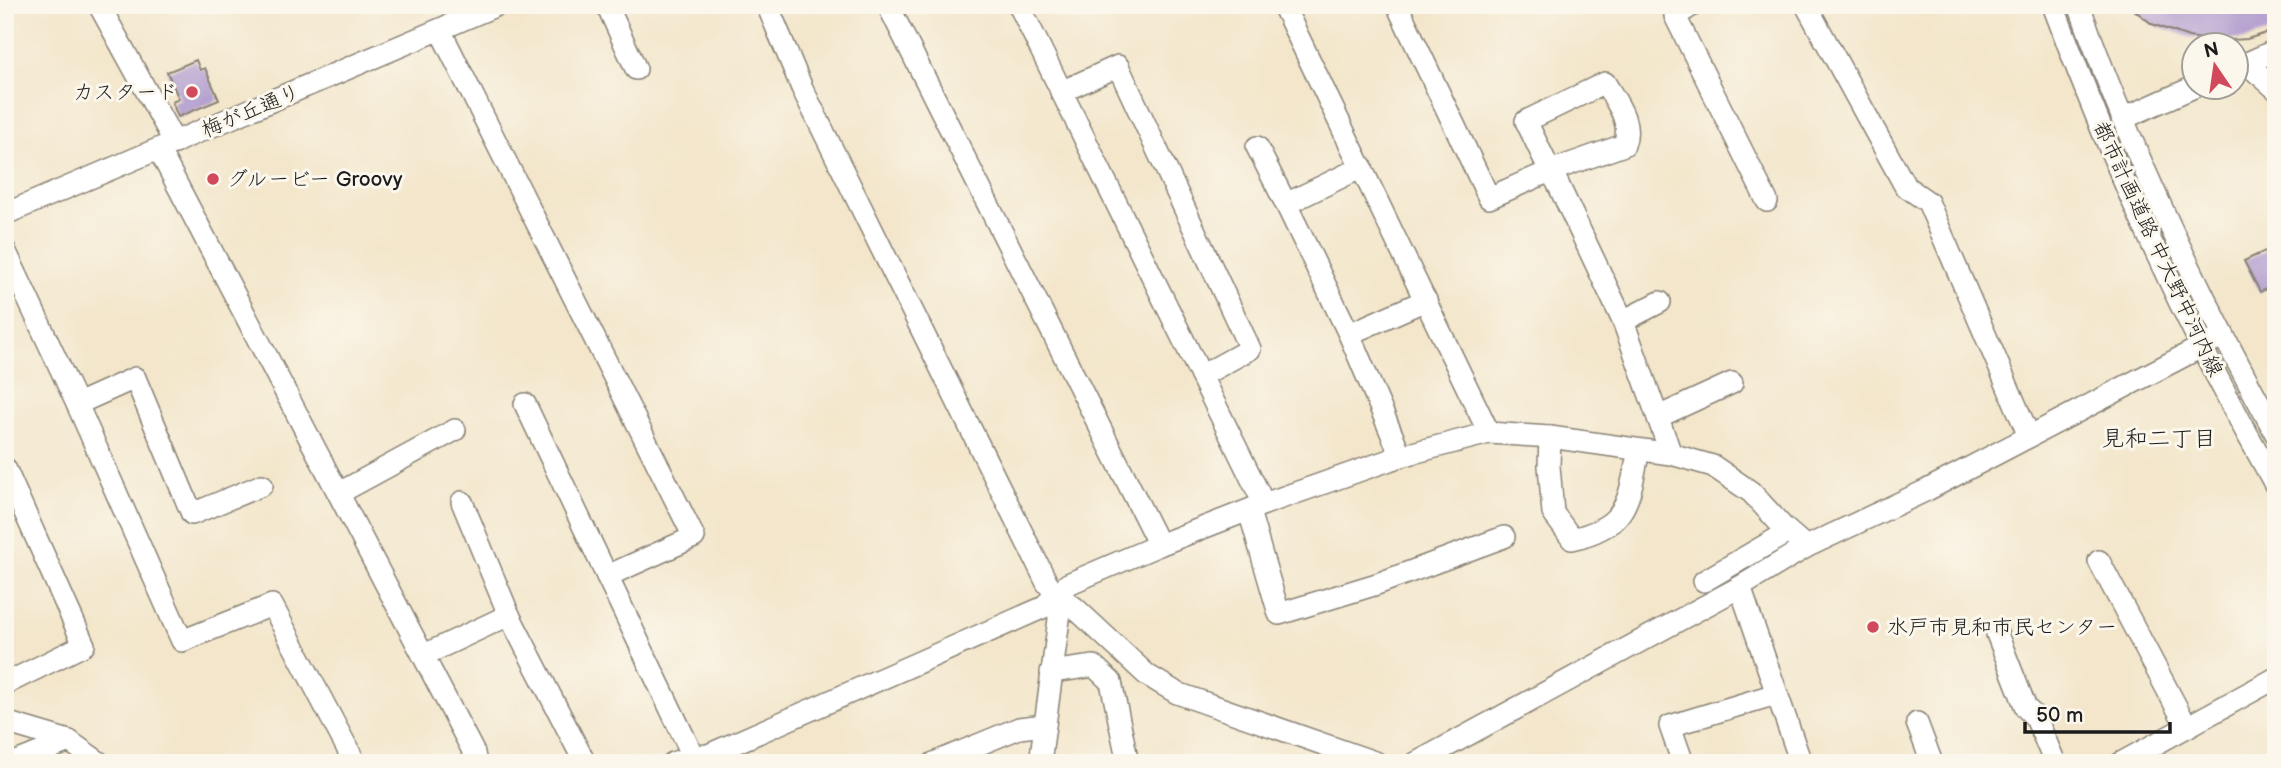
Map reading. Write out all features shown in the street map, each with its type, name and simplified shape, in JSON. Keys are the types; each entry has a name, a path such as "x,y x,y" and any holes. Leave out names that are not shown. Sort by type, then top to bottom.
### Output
{"street":[{"path":"99,5 339,494 474,753 476,763"},
{"name":"梅が丘通り","path":"5,214 497,5"},
{"path":"607,5 636,69"},
{"path":"768,5 802,88 1047,583 1147,675 1177,693 1377,763"},
{"path":"888,5 1159,545"},
{"path":"1018,5 1200,376 1256,508 1279,614 1377,584 1504,537"},
{"path":"1283,5 1489,433"},
{"path":"1397,5 1489,198 1550,171 1624,145 1628,135 1627,122 1605,83 1526,121 1550,171 1557,182 1623,321 1671,454"},
{"path":"1692,5 1675,16 1767,201"},
{"path":"1806,5 1905,186 1928,202 2029,436"},
{"name":"都市計画道路 中大野中河内線","path":"2053,5 2073,61 2135,208 2200,346 2276,486"},
{"name":"都市計画道路 中大野中河内線","path":"2079,5 2122,119 2222,335 2276,434"},
{"path":"440,30 694,537 607,576"},
{"path":"2250,62 2276,50"},
{"path":"1061,92 1118,66 1250,349 1200,376"},
{"path":"2250,72 2276,89"},
{"path":"2122,119 2180,93"},
{"path":"1257,147 1349,334 1401,456"},
{"path":"1286,204 1362,167"},
{"path":"5,250 182,641 272,605 355,763"},
{"path":"1349,334 1426,300"},
{"path":"1623,321 1660,302"},
{"path":"1416,763 1740,587 1806,547 1927,490 2222,335"},
{"path":"77,404 135,377 192,514 262,485"},
{"path":"1658,417 1732,383"},
{"path":"525,404 697,759 1042,608 1068,584 1159,545 1401,456 1489,433 1550,437 1671,454 1713,466 1751,492 1806,547"},
{"path":"339,494 455,430"},
{"path":"1550,437 1549,466 1553,513 1572,539 1594,534 1619,516 1629,497 1639,450"},
{"path":"5,467 84,645 5,684"},
{"path":"462,502 509,615 585,763"},
{"path":"1704,581 1788,531"},
{"path":"2098,561 2187,727"},
{"path":"1740,587 1801,763"},
{"path":"1040,763 1059,619 1056,594"},
{"path":"424,655 509,615"},
{"path":"1997,634 2026,708 2036,718 2055,763"},
{"path":"1051,672 1094,666 1111,682 1128,763"},
{"path":"2121,763 2276,678"},
{"path":"1683,763 1670,726 1776,694"},
{"path":"5,722 69,741 100,763"},
{"path":"1917,723 1932,763"},
{"path":"934,763 1019,728 1045,725"},
{"path":"14,763 69,741"}],"building":[{"path":"2128,5 2276,5 2276,30 2250,38 2250,32 2180,34 2152,24"},
{"path":"196,60 200,70 205,68 219,100 178,117 172,102 179,99 167,72"},
{"path":"2276,246 2276,284 2260,292 2244,261"}],"place":[{"name":"カスタード","path":"192,92"},
{"name":"グルービー Groovy","path":"213,179"},
{"name":"水戸市見和市民センター","path":"1873,627"}],"district":[{"name":"見和二丁目","path":"2159,439"}]}
